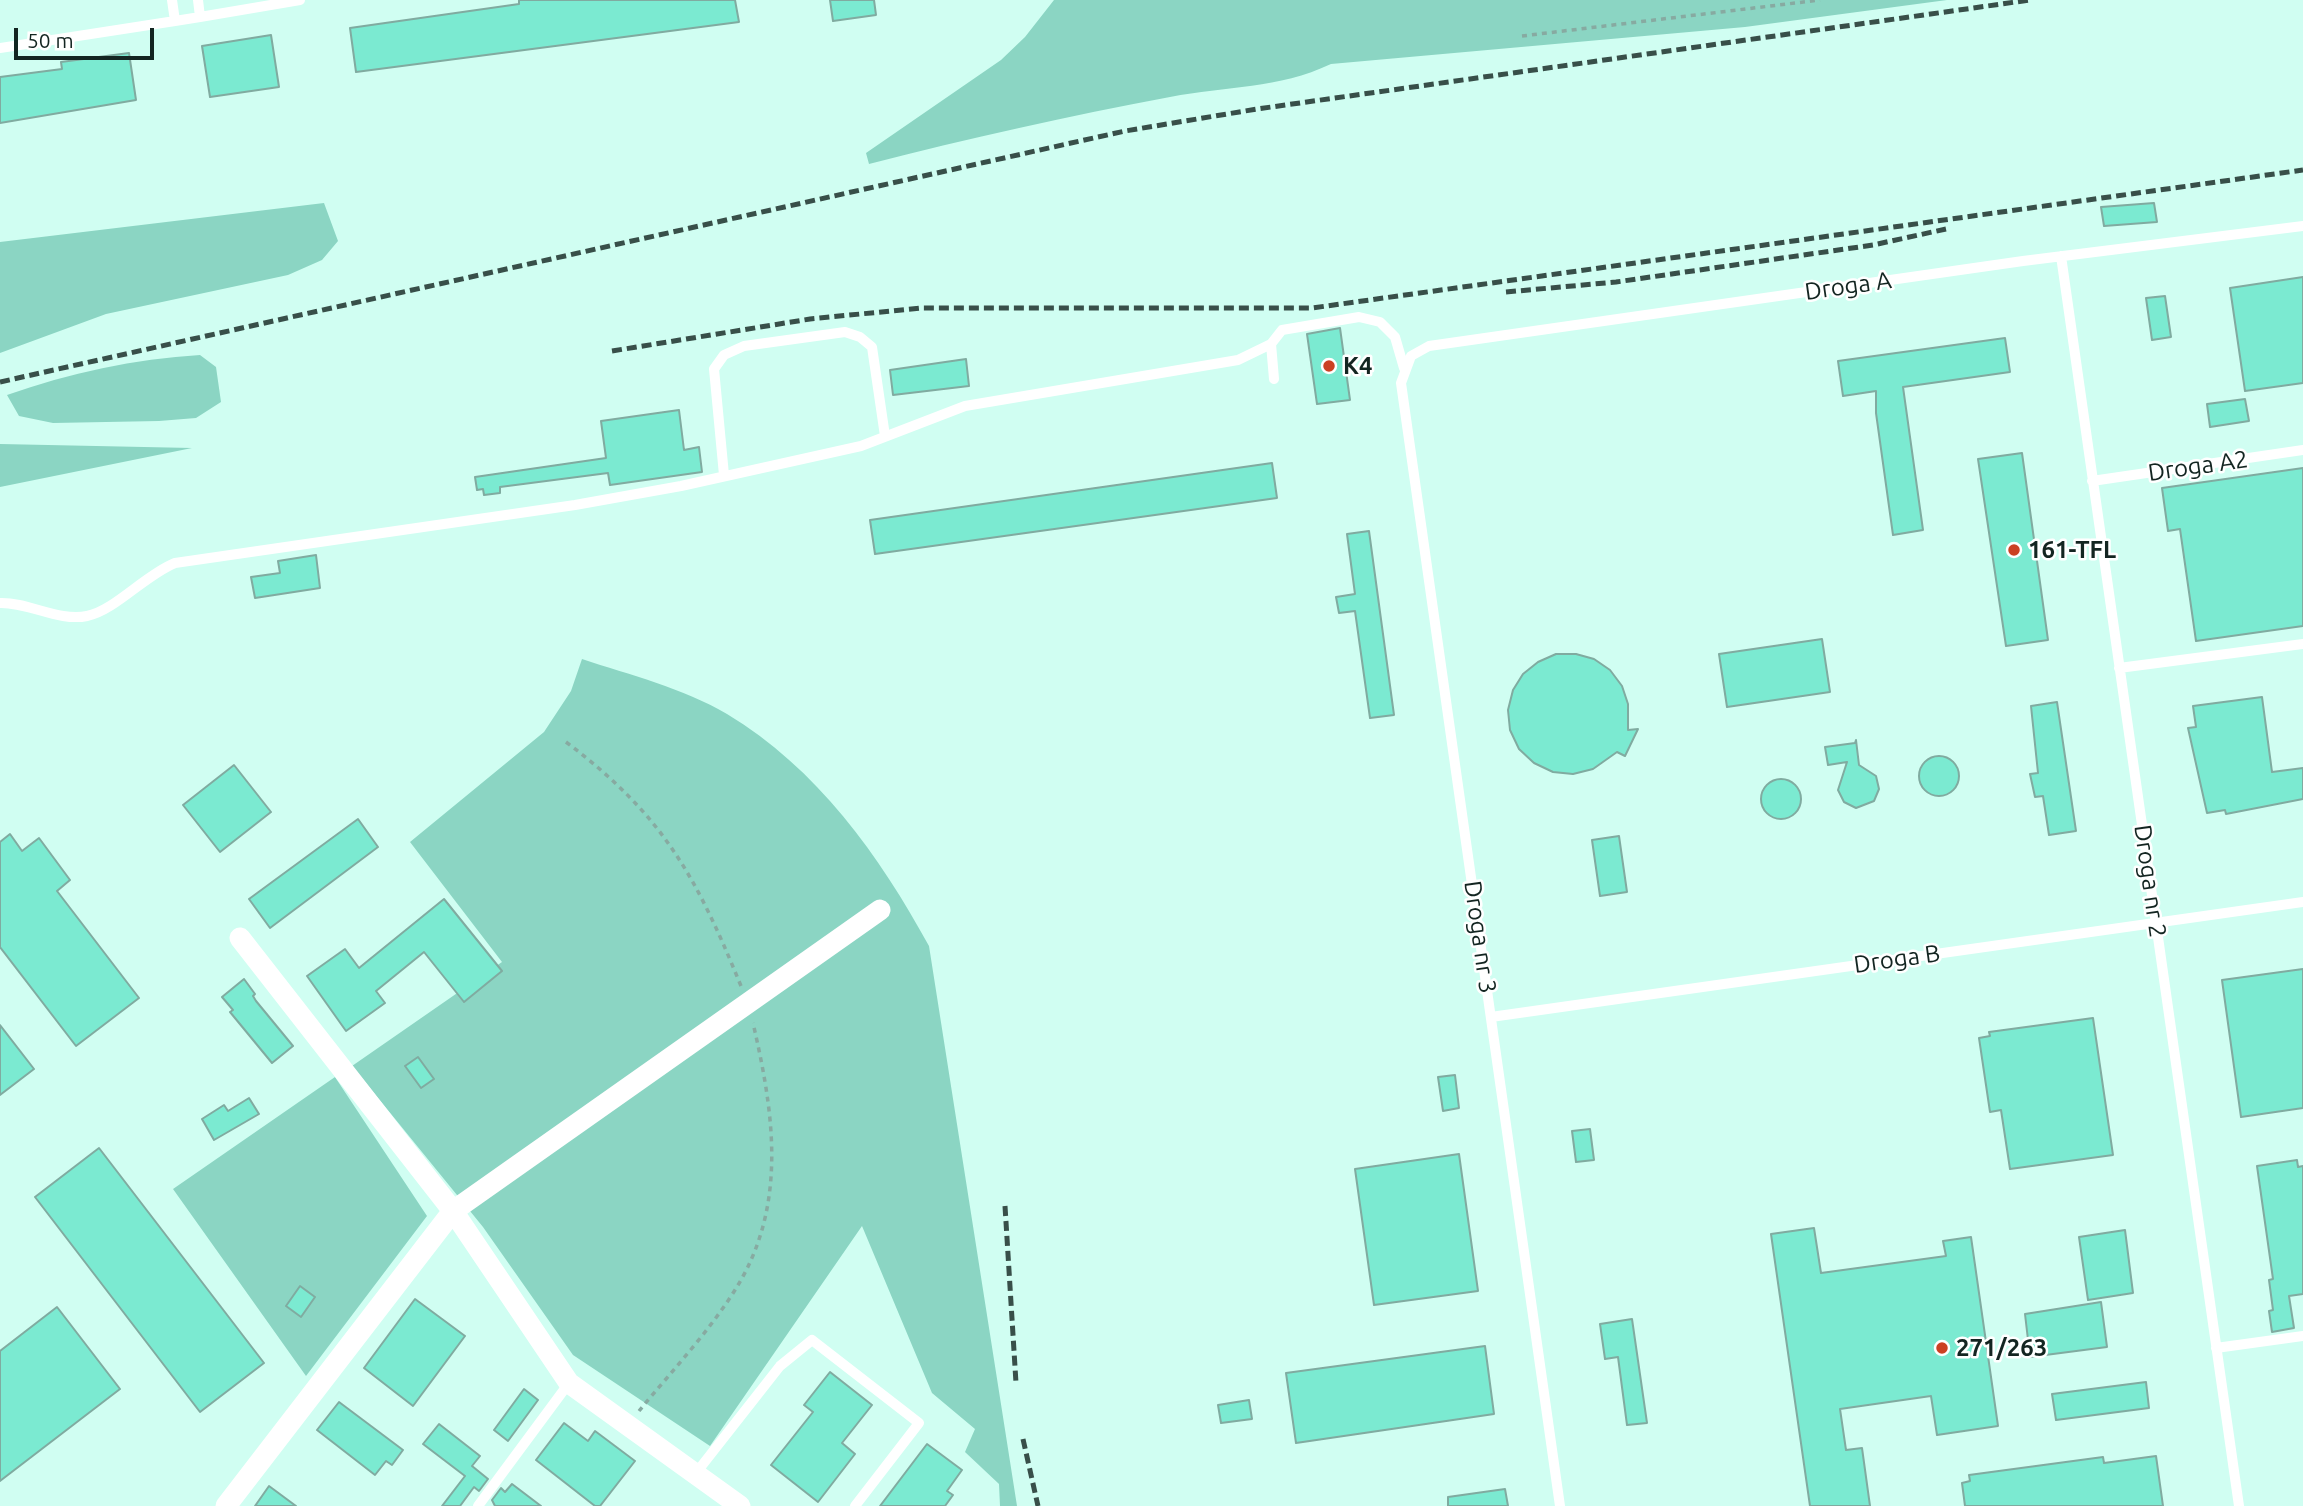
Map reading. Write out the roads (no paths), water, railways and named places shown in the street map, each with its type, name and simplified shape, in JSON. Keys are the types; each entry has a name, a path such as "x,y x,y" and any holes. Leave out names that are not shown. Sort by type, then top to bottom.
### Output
{"street":[{"path":"226,1506 453,1211 880,910"},
{"path":"240,938 453,1211 569,1382 740,1506"}],"lane":[{"path":"172,0 175,21"},
{"path":"198,0 200,17"},
{"path":"0,48 299,0"},
{"name":"Droga A","path":"1404,368 1411,356 1429,346 2061,256 2303,226"},
{"name":"Droga nr 2","path":"2061,256 2239,1506"},
{"name":"Droga nr 3","path":"0,603 85,617 103,611 144,579 175,563 575,505 681,486 808,459 885,436 965,406 1238,360 1271,344 1282,330 1359,317 1380,323 1395,337 1404,368 1401,383 1560,1506"},
{"path":"724,475 714,369 724,355 744,346 845,332 860,337 873,346 885,436"},
{"path":"1271,344 1274,379"},
{"name":"Droga A2","path":"2092,481 2303,450"},
{"path":"2119,668 2303,643"},
{"name":"Droga B","path":"1491,1017 2303,902"},
{"path":"2216,1348 2303,1336"},
{"path":"696,1473 780,1366 812,1339 919,1423 855,1506"},
{"path":"478,1506 569,1382"}],"railway":[{"path":"0,382 1125,131 1257,109 2030,0"},
{"path":"612,351 810,319 921,308 1312,308 2303,170"},
{"path":"1506,292 1616,282 1873,245 1946,229"},
{"path":"1005,1206 1016,1383"},
{"path":"1023,1439 1038,1506"}],"place":[{"name":"K4","path":"1329,366"},
{"name":"161-TFL","path":"2014,550"},
{"name":"271/263","path":"1942,1348"}]}
